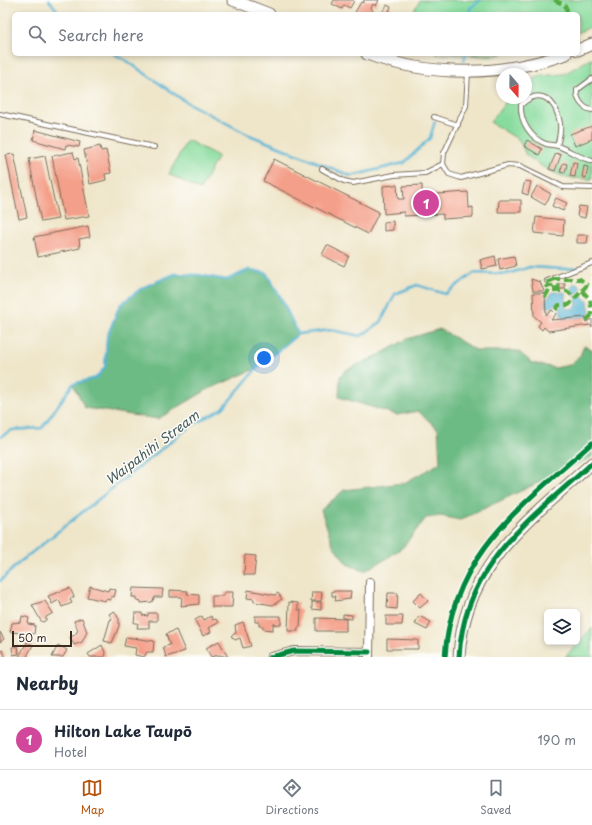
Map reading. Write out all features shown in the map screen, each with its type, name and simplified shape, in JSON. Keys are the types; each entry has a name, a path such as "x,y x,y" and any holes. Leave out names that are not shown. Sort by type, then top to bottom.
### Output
{"main road":[{"path":"233,0 264,12"},
{"path":"580,49 592,44"},
{"path":"374,56 418,68 468,72 524,67 560,56"},
{"path":"459,657 463,624 473,594 486,570 500,551 524,526 592,463"}],"street":[{"path":"271,657 294,651 369,654 370,582"}],"lane":[{"path":"468,72 466,106 444,153 443,164 449,174 461,178 508,166 520,166 563,187 592,188"},
{"path":"592,79 577,90 576,94 582,105 587,110 592,110"},
{"path":"557,146 560,124 553,105 548,98 540,96 535,96 525,101 521,105 520,116 526,127 538,139 546,144 557,146 578,157 592,161"},
{"path":"0,114 154,147"},
{"path":"434,117 458,124"},
{"path":"322,169 344,181 353,183 394,175 425,173 443,164"},
{"path":"547,281 592,262"}],"green space":[{"path":"420,0 592,0 592,26 580,32 580,12 413,12"},
{"path":"592,58 592,179 567,178 546,169 526,155 519,140 490,122 504,104 532,104 532,81 540,76 564,74"},
{"path":"187,140 218,156 200,190 169,174"},
{"path":"249,270 266,273 281,298 298,334 257,368 207,390 158,419 85,408 73,384 96,378 105,367 107,337 120,305 142,288 175,274 198,275 227,280"},
{"path":"440,329 477,351 518,351 532,363 555,368 570,365 580,356 584,346 592,350 592,457 460,520 441,516 426,518 403,547 386,559 364,571 347,564 333,545 321,510 344,490 404,483 440,463 438,429 418,411 397,415 339,397 340,376 346,370 379,355 407,339"},
{"path":"592,628 592,657 565,657 576,645 580,645 580,641"}],"water":[{"path":"574,284 578,284 582,289 574,297 571,288"},
{"path":"553,292 565,292 566,309 575,308 577,305 576,299 581,294 588,301 590,313 586,317 564,319 561,316 560,304 554,304 554,307 547,307 545,305 545,301"}],"building":[{"path":"334,0 354,1 350,8 344,5 342,9 332,4"},
{"path":"364,0 379,0 376,6 373,4 371,8 373,10 372,12 355,12 361,2 363,3"},
{"path":"387,5 391,7 389,11 391,12 382,12"},
{"path":"592,126 592,139 575,146 570,134"},
{"path":"35,130 80,142 79,147 66,145 65,149 33,140"},
{"path":"527,140 542,149 539,155 524,146"},
{"path":"100,146 101,151 106,150 111,173 105,174 106,180 90,184 84,150"},
{"path":"73,152 75,159 78,158 89,216 64,220 52,156"},
{"path":"556,153 561,155 555,171 549,169"},
{"path":"14,154 27,217 19,219 6,155"},
{"path":"45,156 58,219 41,222 29,159"},
{"path":"274,159 379,212 368,234 263,181"},
{"path":"573,162 577,163 575,177 570,176"},
{"path":"563,163 567,164 565,173 560,172"},
{"path":"584,166 588,167 586,178 582,177"},
{"path":"525,181 531,182 528,195 522,193"},
{"path":"397,185 398,199 404,199 403,186 422,185 422,195 468,192 469,208 473,207 473,217 443,219 443,214 404,216 404,212 384,214 383,186"},
{"path":"537,186 551,194 545,205 531,197"},
{"path":"556,198 567,203 563,211 552,206"},
{"path":"499,200 521,200 521,212 498,212"},
{"path":"579,206 587,207 585,218 577,216"},
{"path":"536,217 564,220 563,236 534,233"},
{"path":"393,221 393,230 384,231 384,222"},
{"path":"88,226 90,237 79,239 80,248 38,257 34,237"},
{"path":"577,235 588,235 587,243 577,243"},
{"path":"327,245 349,256 344,266 322,255"},
{"path":"495,256 497,266 482,269 480,260"},
{"path":"514,256 516,266 500,270 498,259"},
{"path":"531,279 540,282 544,291 533,291"},
{"path":"560,284 565,284 565,289 560,289"},
{"path":"533,293 543,293 545,295 546,315 552,310 556,314 551,320 586,317 586,322 592,319 592,327 590,325 548,331 544,327 542,330 538,326 541,322 534,316"},
{"path":"245,555 256,556 254,575 244,575"},
{"path":"90,586 108,591 109,588 116,590 114,597 111,596 110,600 106,599 105,601 87,597"},
{"path":"70,588 74,597 70,599 72,603 62,607 59,600 52,604 48,596"},
{"path":"133,588 163,589 162,597 155,597 152,602 141,603 141,601 136,600 136,597 132,597"},
{"path":"170,590 188,591 187,594 199,595 199,604 181,606 182,597 170,597"},
{"path":"248,590 275,595 278,593 282,599 273,605 254,602 254,599 247,598"},
{"path":"332,591 351,591 350,599 335,601 336,596 332,596"},
{"path":"224,592 233,592 232,607 212,607 212,596 224,596"},
{"path":"312,592 322,592 321,601 311,601"},
{"path":"388,593 398,593 397,609 387,608"},
{"path":"421,593 428,601 420,608 413,601"},
{"path":"45,601 53,613 46,617 46,620 43,622 32,605"},
{"path":"289,602 298,603 298,610 301,610 300,627 298,627 298,631 288,631"},
{"path":"312,602 321,602 321,610 312,609"},
{"path":"114,611 119,619 119,626 112,643 104,641 110,620 112,619 109,614"},
{"path":"135,613 142,613 142,615 148,616 148,613 157,613 157,621 149,621 149,628 137,628 138,623 134,623"},
{"path":"343,614 352,615 352,619 343,618"},
{"path":"22,616 29,618 28,624 35,625 34,634 10,632 12,623 21,622"},
{"path":"202,616 204,620 211,616 213,620 216,619 218,623 209,628 211,632 203,636 195,620"},
{"path":"255,616 281,616 281,625 273,624 273,630 263,629 263,626 259,626 259,622 255,622"},
{"path":"386,616 403,616 402,625 386,625"},
{"path":"419,616 431,622 427,630 415,624"},
{"path":"82,618 87,632 82,642 74,645 70,637 75,635 78,630 74,621"},
{"path":"316,618 346,619 346,631 316,631"},
{"path":"243,622 251,646 243,648 240,638 235,640 231,636 236,633 235,625"},
{"path":"176,630 185,651 166,657 163,647 170,645 166,634"},
{"path":"0,632 4,639 0,642"},
{"path":"126,637 154,641 153,652 147,652 144,657 135,655 136,648 124,646"},
{"path":"387,639 418,640 418,649 387,649"},
{"path":"219,641 228,657 219,655 211,657 206,648"},
{"path":"27,642 33,645 27,656 29,657 19,657"},
{"path":"58,645 67,650 63,657 52,657"},
{"path":"102,645 106,655 104,657 90,657 88,654"},
{"path":"18,646 19,654 13,655 12,647"},
{"path":"2,650 6,657 0,657 0,651"}],"waterway":[{"path":"49,0 58,12"},
{"path":"470,12 470,8 481,0"},
{"path":"118,56 186,102 247,134 351,176 404,163 430,138 435,121"},
{"path":"464,60 465,56"},
{"name":"Waipahihi Stream","path":"0,581 20,562 189,427 223,408 257,368 298,334 331,330 361,336 381,322 395,294 417,285 445,294 474,273 507,274 530,267 563,269 578,268"},
{"path":"0,437 12,430 42,428 73,384 96,378 105,367 107,337 120,305 142,288 175,274 198,275 227,280 249,270 266,273 281,298 298,334"}],"marked path":[{"path":"554,0 565,5 567,10 566,12"},
{"path":"552,279 580,279 587,285 569,305 559,305 554,312"},
{"path":"545,297 549,290 558,288 558,286 546,286 545,283 553,280"},
{"path":"553,291 567,291 575,298"},
{"path":"582,291 590,299 592,315"},
{"path":"586,320 592,315"}],"cycle path":[{"path":"445,657 450,621 461,589 476,561 494,535 516,511 592,443"},
{"path":"459,657 464,624 473,596 487,570 504,547 524,525 592,463"},
{"path":"271,657 294,651 369,652"}],"place":[{"name":"Hilton Lake Taupō","path":"426,203"}]}
